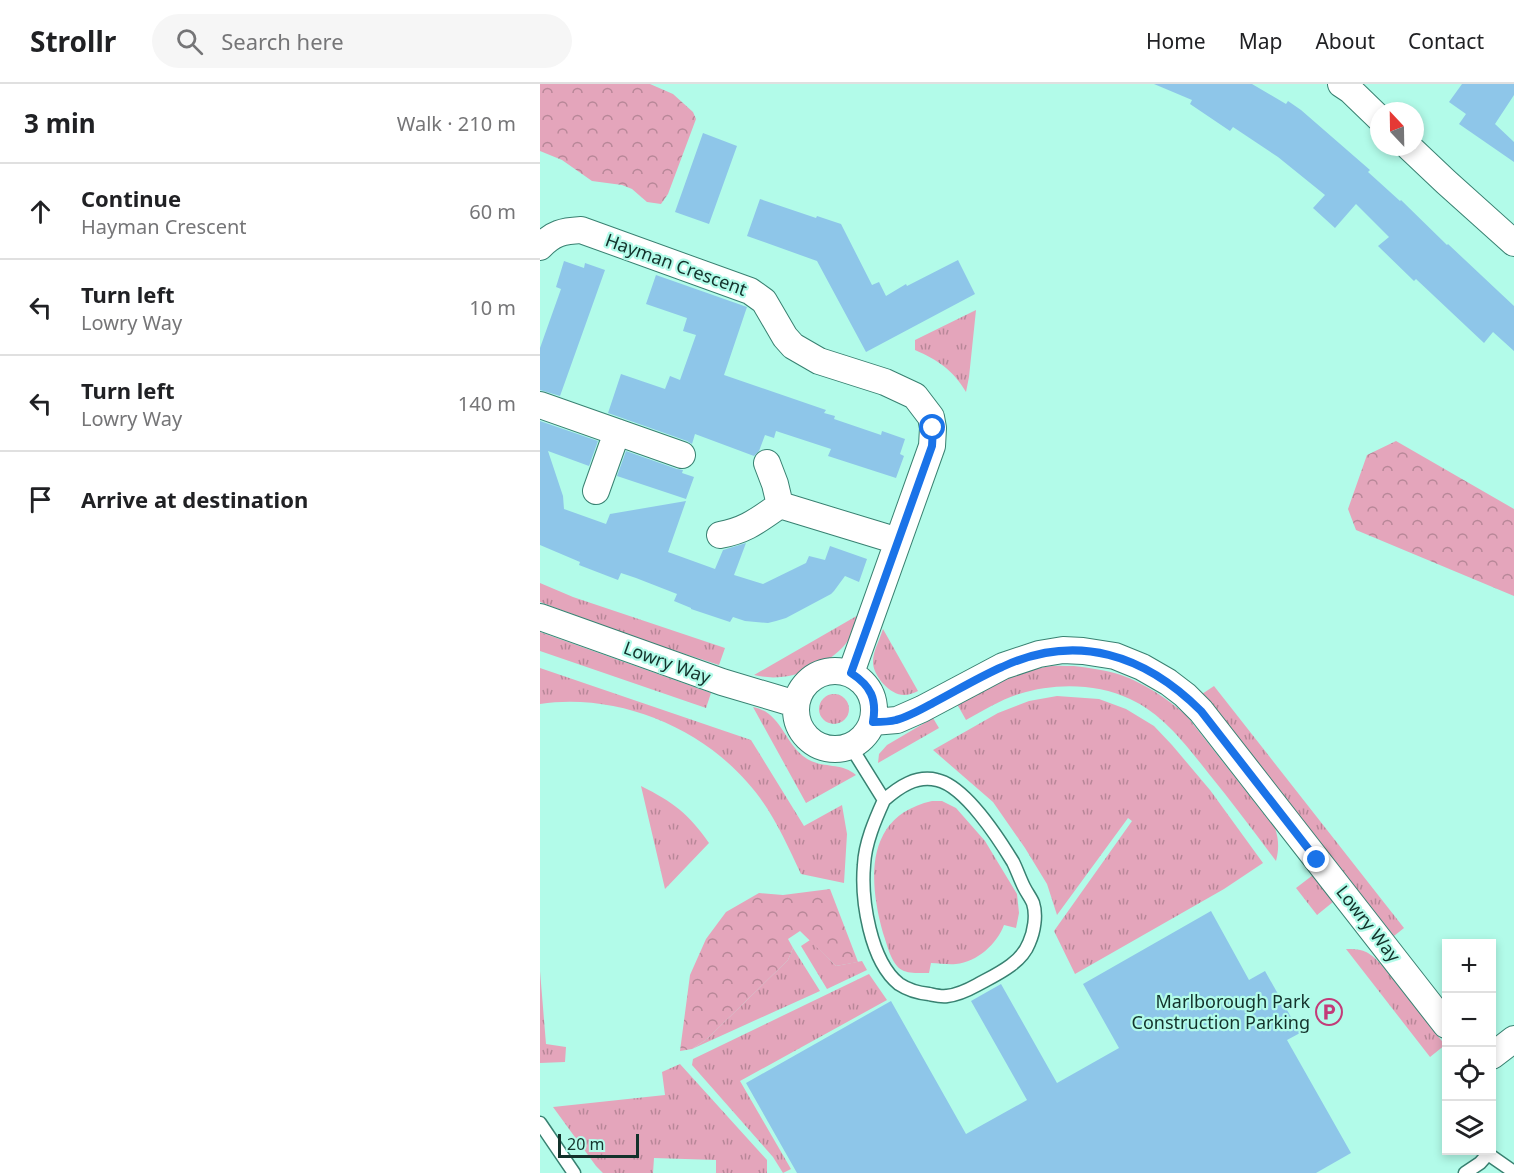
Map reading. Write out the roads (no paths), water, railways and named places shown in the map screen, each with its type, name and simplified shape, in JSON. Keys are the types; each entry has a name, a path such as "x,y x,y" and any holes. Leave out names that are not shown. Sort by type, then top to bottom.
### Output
{"street":[{"path":"1347,86 1370,109"},
{"path":"1419,156 1514,243"},
{"name":"Hayman Crescent","path":"540,247 553,236 565,231 581,230 750,291 764,301 784,337 793,346 819,361 885,382 915,396 931,417 932,446 851,673"},
{"path":"540,405 682,455"},
{"path":"596,491 617,432"},
{"path":"767,463 780,505"},
{"path":"780,505 898,541"},
{"path":"720,535 737,532 753,524 780,505"},
{"name":"Lowry Way","path":"540,617 722,682 796,704"},
{"name":"Lowry Way","path":"873,722 897,720 1003,666 1039,654 1063,650 1083,651 1115,656 1142,667 1168,682 1201,711 1442,1020"},
{"path":"839,670 851,673 869,688 874,699 875,711 873,722 860,741 851,747 827,749 816,745 800,727 796,716 796,704 800,693 816,675 839,670"},
{"path":"1496,1052 1514,1039"}],"lane":[{"path":"851,747 884,800"},
{"path":"918,779 938,780 958,790 983,817 1014,864 1033,904 1035,926 1029,944 1021,957 970,988 946,996 917,993 899,983 884,965 877,952 870,932 864,893 864,863 873,824 884,800 899,788 918,779"},
{"path":"540,1123 574,1173"},
{"path":"1465,1173 1480,1162 1485,1155"},
{"path":"1491,1155 1514,1172"}],"place":[{"name":"Marlborough Park Construction Parking","path":"1329,1012"}]}
